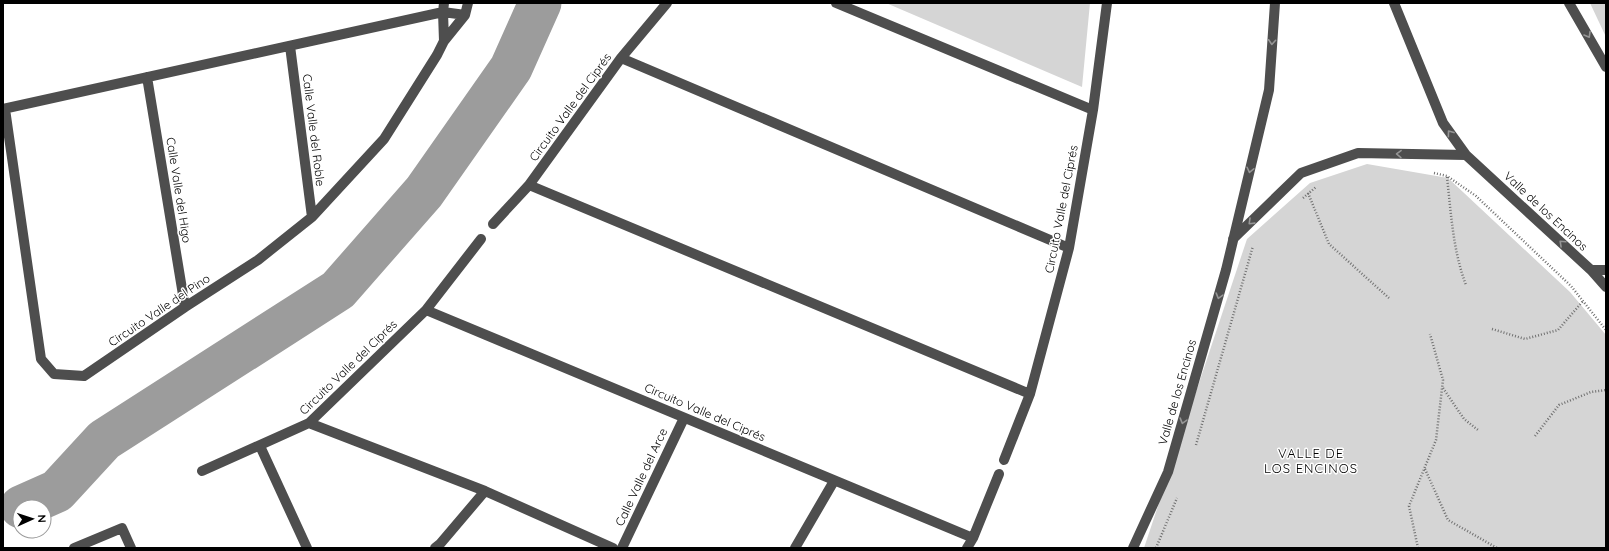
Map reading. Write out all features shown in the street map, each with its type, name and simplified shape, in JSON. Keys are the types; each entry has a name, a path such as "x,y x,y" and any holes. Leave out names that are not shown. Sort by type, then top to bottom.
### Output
{"street":[{"name":"Circuito Valle del Pino","path":"465,15 443,7 290,46 4,109 41,359 54,374 84,376 185,307 258,260 312,217 384,139 437,55 444,41 465,15 468,3"},
{"name":"Circuito Valle del Ciprés","path":"493,224 529,185 621,58 667,3"},
{"path":"836,3 1093,110"},
{"name":"Circuito Valle del Ciprés","path":"1004,460 1030,394 1069,248 1093,110 1107,3"},
{"name":"Valle de los Encinos","path":"1133,548 1168,472 1226,270 1269,90 1275,3"},
{"name":"Valle de los Encinos","path":"1394,3 1443,123 1466,155 1591,270 1606,287"},
{"path":"1569,3 1606,67"},
{"path":"443,7 444,41"},
{"name":"Calle Valle del Roble","path":"290,46 312,217"},
{"path":"621,58 1069,248"},
{"name":"Calle Valle del Higo","path":"147,77 185,307"},
{"path":"1233,239 1301,173 1358,153 1466,155"},
{"path":"529,185 1030,394"},
{"name":"Circuito Valle del Ciprés","path":"202,471 309,423 426,310 482,239"},
{"path":"1591,270 1606,270"},
{"name":"Circuito Valle del Ciprés","path":"426,310 973,538"},
{"name":"Calle Valle del Arce","path":"622,548 684,418"},
{"path":"309,423 485,491 612,548"},
{"path":"260,446 307,548"},
{"path":"967,548 973,538 999,474"},
{"path":"795,548 834,481"},
{"path":"435,548 485,491"},
{"path":"74,548 122,528 131,548"}],"path":[{"path":"1427,172 1447,176 1476,196 1571,286 1606,330"},
{"path":"1447,176 1452,226 1460,270 1466,285"},
{"path":"1298,202 1320,184"},
{"path":"1308,194 1329,244 1390,298"},
{"path":"1196,446 1253,246 1258,242"},
{"path":"1492,329 1525,339 1558,330 1583,301"},
{"path":"1418,548 1409,506 1436,440 1443,380 1430,334"},
{"path":"1442,388 1464,419 1478,430"},
{"path":"1535,436 1559,405 1591,392 1606,390"},
{"path":"1425,468 1448,520 1497,548"},
{"path":"1156,548 1177,498"}],"shaded area":[{"path":"886,3 1090,3 1082,87"},
{"path":"1590,3 1606,3 1606,37"},
{"path":"1367,164 1448,178 1570,292 1606,335 1606,548 1144,548 1247,239 1310,183"}],"waterway":[{"path":"39,499 57,491 104,440 338,290 424,192 511,68 540,3"}],"district":[{"name":"VALLE DE LOS ENCINOS","path":"1311,460"}]}
